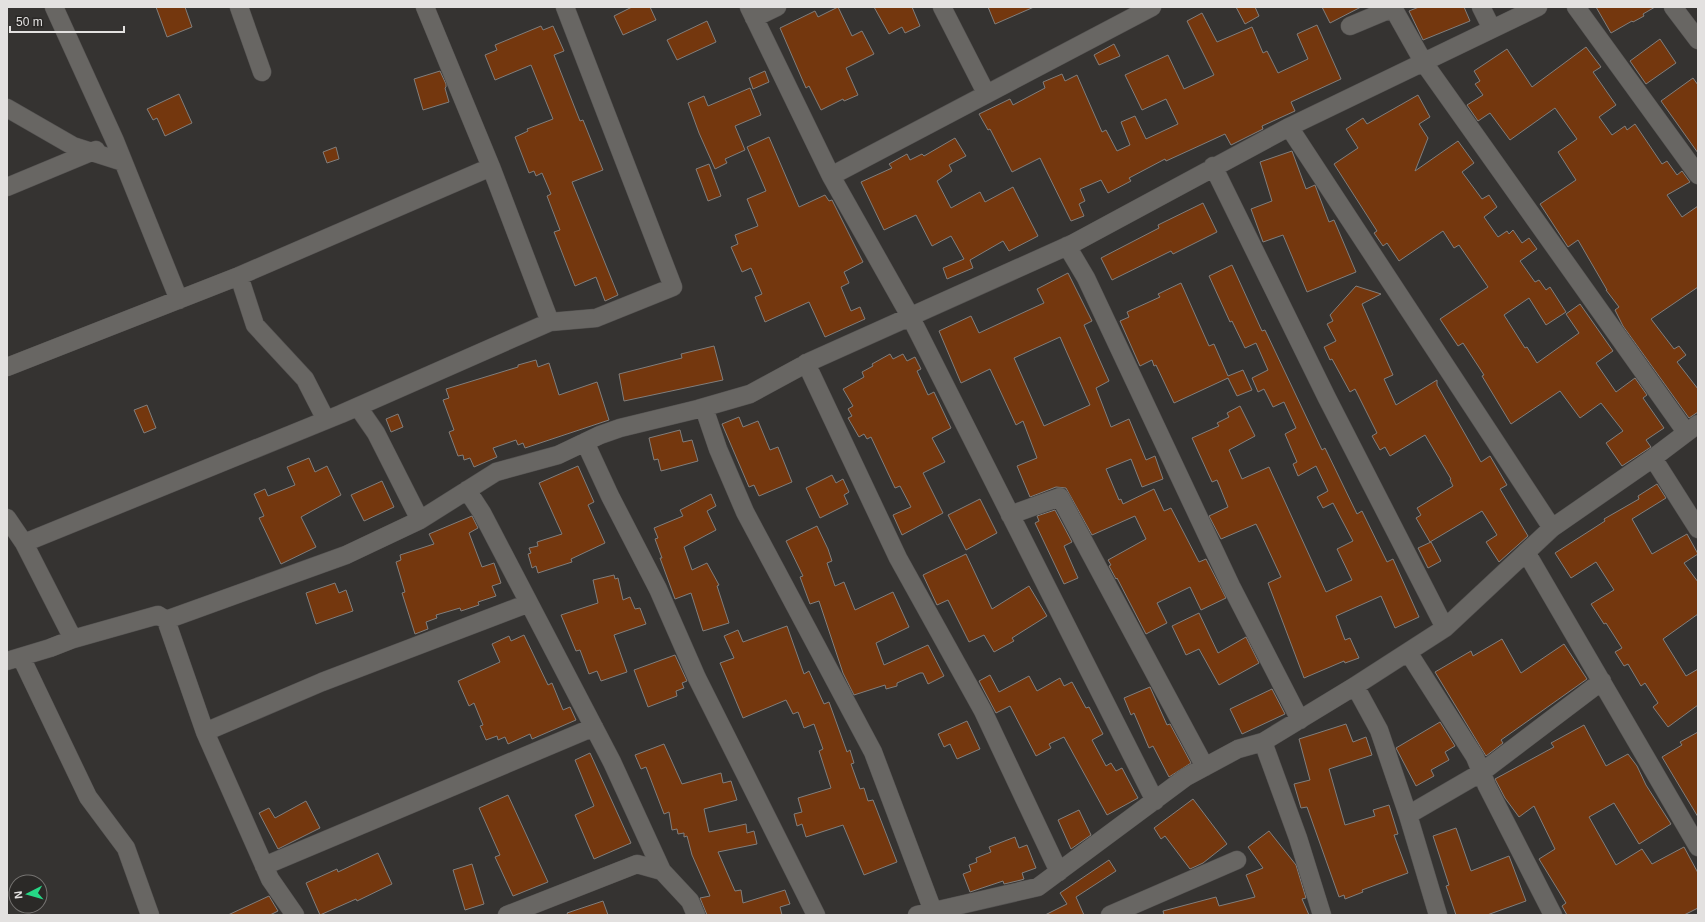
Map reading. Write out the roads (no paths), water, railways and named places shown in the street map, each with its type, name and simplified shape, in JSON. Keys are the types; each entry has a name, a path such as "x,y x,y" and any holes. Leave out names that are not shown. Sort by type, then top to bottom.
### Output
{"street":[{"path":"54,7 115,142 179,300"},
{"path":"239,7 262,72"},
{"path":"425,7 491,167 550,322"},
{"path":"73,639 14,533 326,420 550,322 596,318 673,287 565,7"},
{"path":"777,7 751,13 831,176 910,316 1155,801"},
{"path":"942,7 986,93"},
{"path":"831,176 986,93 1152,7"},
{"path":"1480,7 1492,29"},
{"path":"166,620 346,555 420,520 496,472 558,456 585,442 620,428 704,408 750,394 806,363 1067,246 1213,166 1289,127 1538,7"},
{"path":"1576,7 1698,175"},
{"path":"1673,7 1698,40"},
{"path":"704,408 718,449 746,512 873,752 925,913 1038,887 1186,777 1238,750 1263,742 1355,686 1445,628 1552,528 1653,458 1692,428 1424,63 1393,8 1350,26"},
{"path":"7,108 73,146 123,162"},
{"path":"1289,127 1552,528"},
{"path":"7,187 115,142"},
{"path":"1213,166 1326,398 1445,628"},
{"path":"7,367 239,276 491,167"},
{"path":"1067,246 1086,278 1168,455 1217,552 1231,586 1300,720"},
{"path":"239,276 255,325 305,379 326,420"},
{"path":"806,363 898,558 983,711 1059,872"},
{"path":"358,407 376,433 420,520"},
{"path":"585,442 610,496 658,589 697,678 816,915"},
{"path":"1653,458 1698,529"},
{"path":"467,490 482,513 612,762 662,870 690,901 696,915"},
{"path":"1010,515 1060,497 1205,767"},
{"path":"1526,552 1698,846"},
{"path":"205,732 322,682 529,603"},
{"path":"150,915 126,848 88,797 14,659 73,639 158,615 166,620 205,732 264,866 270,879 295,915"},
{"path":"1408,652 1475,757 1487,786 1553,915"},
{"path":"1408,815 1482,772 1602,681"},
{"path":"1355,686 1379,730 1408,815 1438,915"},
{"path":"264,866 594,727"},
{"path":"1263,742 1298,838 1322,915"},
{"path":"1110,915 1237,860"},
{"path":"507,915 637,864 662,870"}]}
